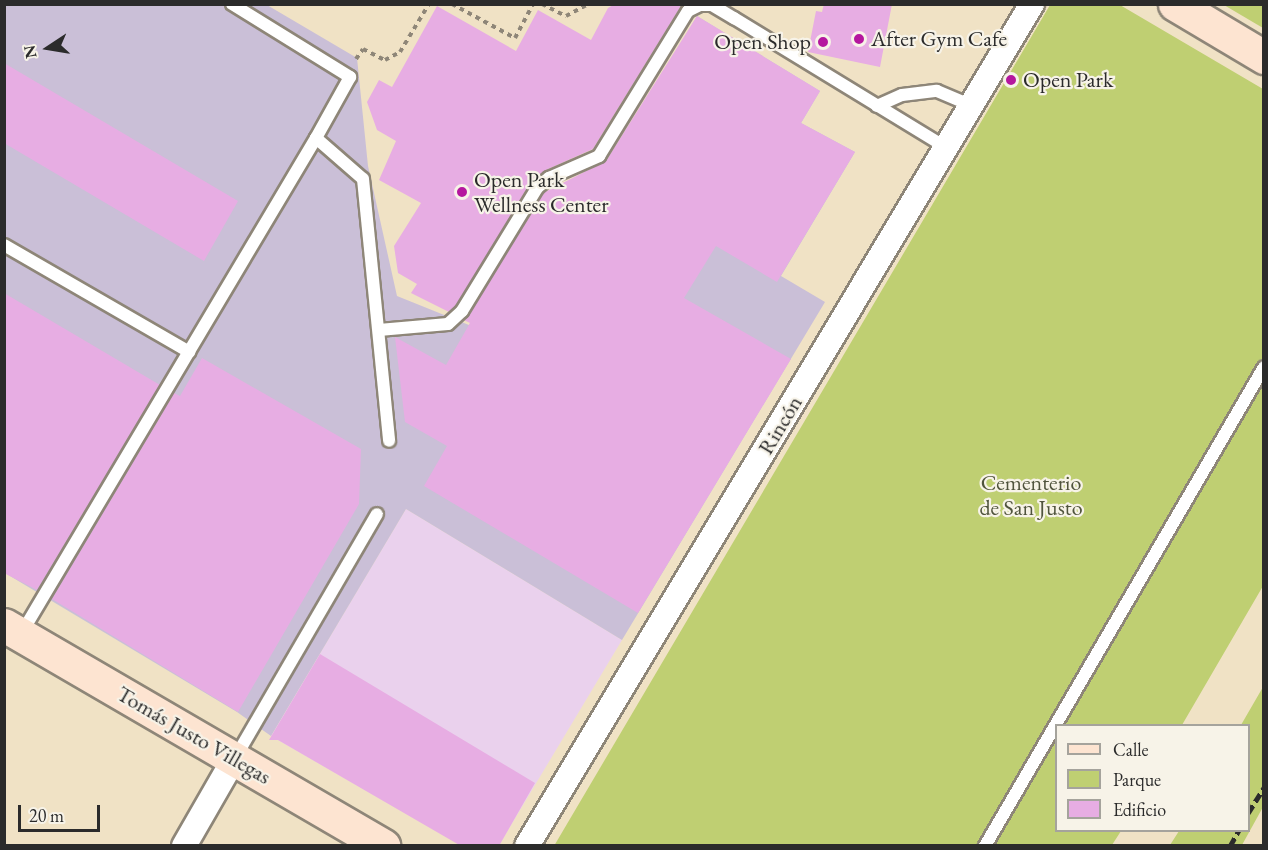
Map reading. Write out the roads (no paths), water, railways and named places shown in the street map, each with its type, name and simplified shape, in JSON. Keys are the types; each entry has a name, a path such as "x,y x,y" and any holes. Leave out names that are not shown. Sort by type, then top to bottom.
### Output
{"street":[{"name":"Rincón","path":"527,846 948,148 1032,4"},
{"path":"1175,4 1263,57"},
{"name":"Tomás Justo Villegas","path":"13,630 383,846"},
{"path":"184,846 234,759"}],"lane":[{"path":"13,630 189,352 350,77 232,4"},
{"path":"380,330 448,324 462,311 537,188 549,178 599,156 688,11 694,8 712,5 828,78 948,148"},
{"path":"877,106 902,94 937,91 972,106"},
{"path":"316,138 363,179 380,330 388,441"},
{"path":"4,245 189,352"},
{"path":"1056,724 1263,367"},
{"path":"234,759 377,514"},
{"path":"985,846 1055,725"}],"railway":[{"path":"1250,810 1264,787"},
{"path":"1230,846 1238,832"}],"place":[{"name":"After Gym Cafe","path":"859,39"},
{"name":"Open Shop","path":"823,42"},
{"name":"Open Park","path":"1011,80"},
{"name":"Open Park Wellness Center","path":"462,192"}],"park label":[{"name":"Cementerio de San Justo","path":"1031,494"}]}
